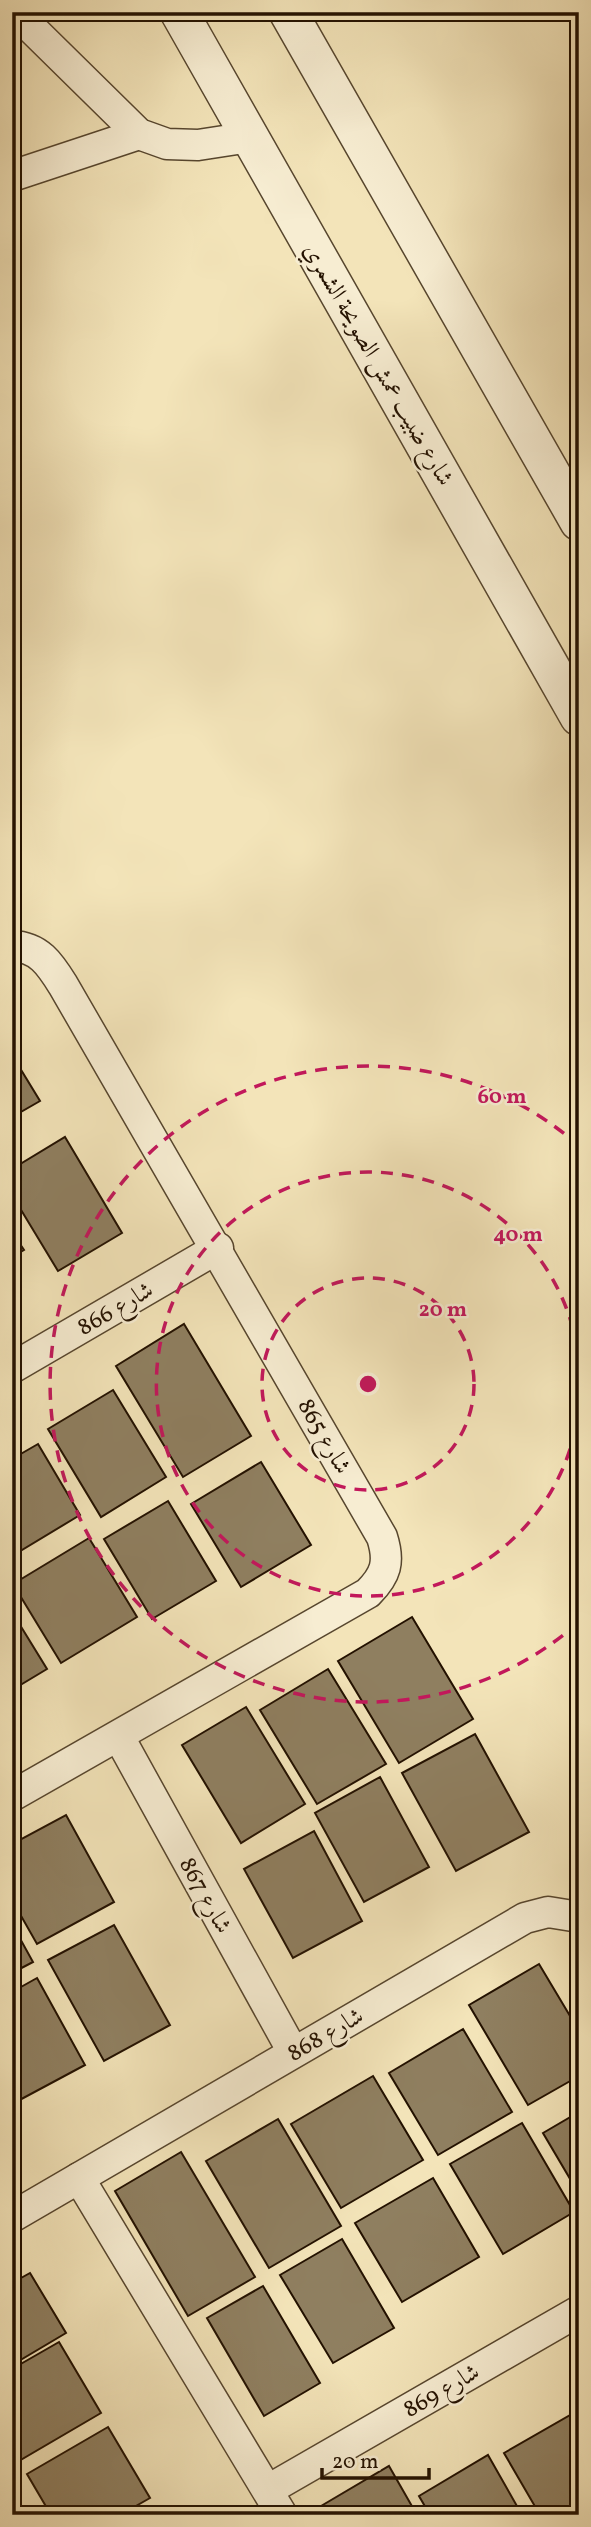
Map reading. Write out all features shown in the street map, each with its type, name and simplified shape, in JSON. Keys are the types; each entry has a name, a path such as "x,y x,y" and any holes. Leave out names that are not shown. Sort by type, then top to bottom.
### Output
{"street":[{"path":"15,12 139,134 167,144 198,145 250,137"},
{"name":"شارع ضبيب عمش الصويحة الشمري","path":"179,12 579,717"},
{"path":"288,12 579,522"},
{"path":"12,176 139,134"},
{"name":"شارع 865","path":"12,946 25,947 45,958 218,1248 382,1537 388,1554 387,1567 381,1580 368,1594 12,1796"},
{"name":"شارع 866","path":"12,1368 218,1248"},
{"name":"شارع 867","path":"119,1737 293,2052"},
{"name":"شارع 868","path":"12,2217 525,1918 548,1912 579,1917"},
{"path":"79,2178 275,2503"},
{"name":"شارع 869","path":"275,2503 579,2311"}],"building":[{"path":"12,1055 40,1101 12,1117"},
{"path":"65,1137 122,1233 58,1271 12,1195 12,1169"},
{"path":"12,1232 24,1250 12,1257"},
{"path":"184,1324 251,1436 183,1477 116,1366"},
{"path":"113,1390 166,1477 101,1517 48,1429"},
{"path":"38,1444 80,1515 12,1556 12,1459"},
{"path":"261,1462 311,1545 241,1587 191,1504"},
{"path":"168,1501 216,1581 152,1619 104,1539"},
{"path":"89,1538 137,1617 61,1663 13,1584"},
{"path":"12,1612 47,1669 12,1690"},
{"path":"412,1617 473,1719 399,1763 338,1661"},
{"path":"328,1669 386,1764 317,1804 260,1710"},
{"path":"246,1707 305,1804 241,1843 182,1745"},
{"path":"475,1734 529,1832 456,1871 402,1773"},
{"path":"380,1777 429,1867 364,1902 315,1813"},
{"path":"66,1815 114,1902 37,1944 12,1900 12,1844"},
{"path":"314,1831 362,1921 293,1958 244,1869"},
{"path":"12,1924 33,1962 12,1973"},
{"path":"114,1925 170,2025 104,2061 48,1960"},
{"path":"539,1964 579,2031 579,2076 528,2105 469,2005"},
{"path":"37,1978 85,2065 14,2103 12,1992"},
{"path":"463,2029 512,2112 438,2155 389,2073"},
{"path":"373,2076 423,2160 341,2208 291,2124"},
{"path":"579,2112 579,2194 543,2133"},
{"path":"278,2119 341,2226 269,2268 206,2161"},
{"path":"522,2123 574,2212 503,2254 450,2164"},
{"path":"181,2152 255,2277 188,2316 115,2191"},
{"path":"433,2178 479,2257 402,2302 355,2223"},
{"path":"342,2239 394,2328 333,2363 280,2275"},
{"path":"30,2273 66,2333 12,2365 12,2283"},
{"path":"263,2286 320,2383 264,2416 207,2318"},
{"path":"59,2342 101,2413 12,2465 12,2369"},
{"path":"579,2410 579,2506 563,2515 540,2515 504,2453"},
{"path":"108,2427 150,2498 120,2515 51,2515 27,2474"},
{"path":"488,2455 522,2515 430,2515 419,2496"},
{"path":"389,2466 417,2515 326,2515 321,2506"}]}
